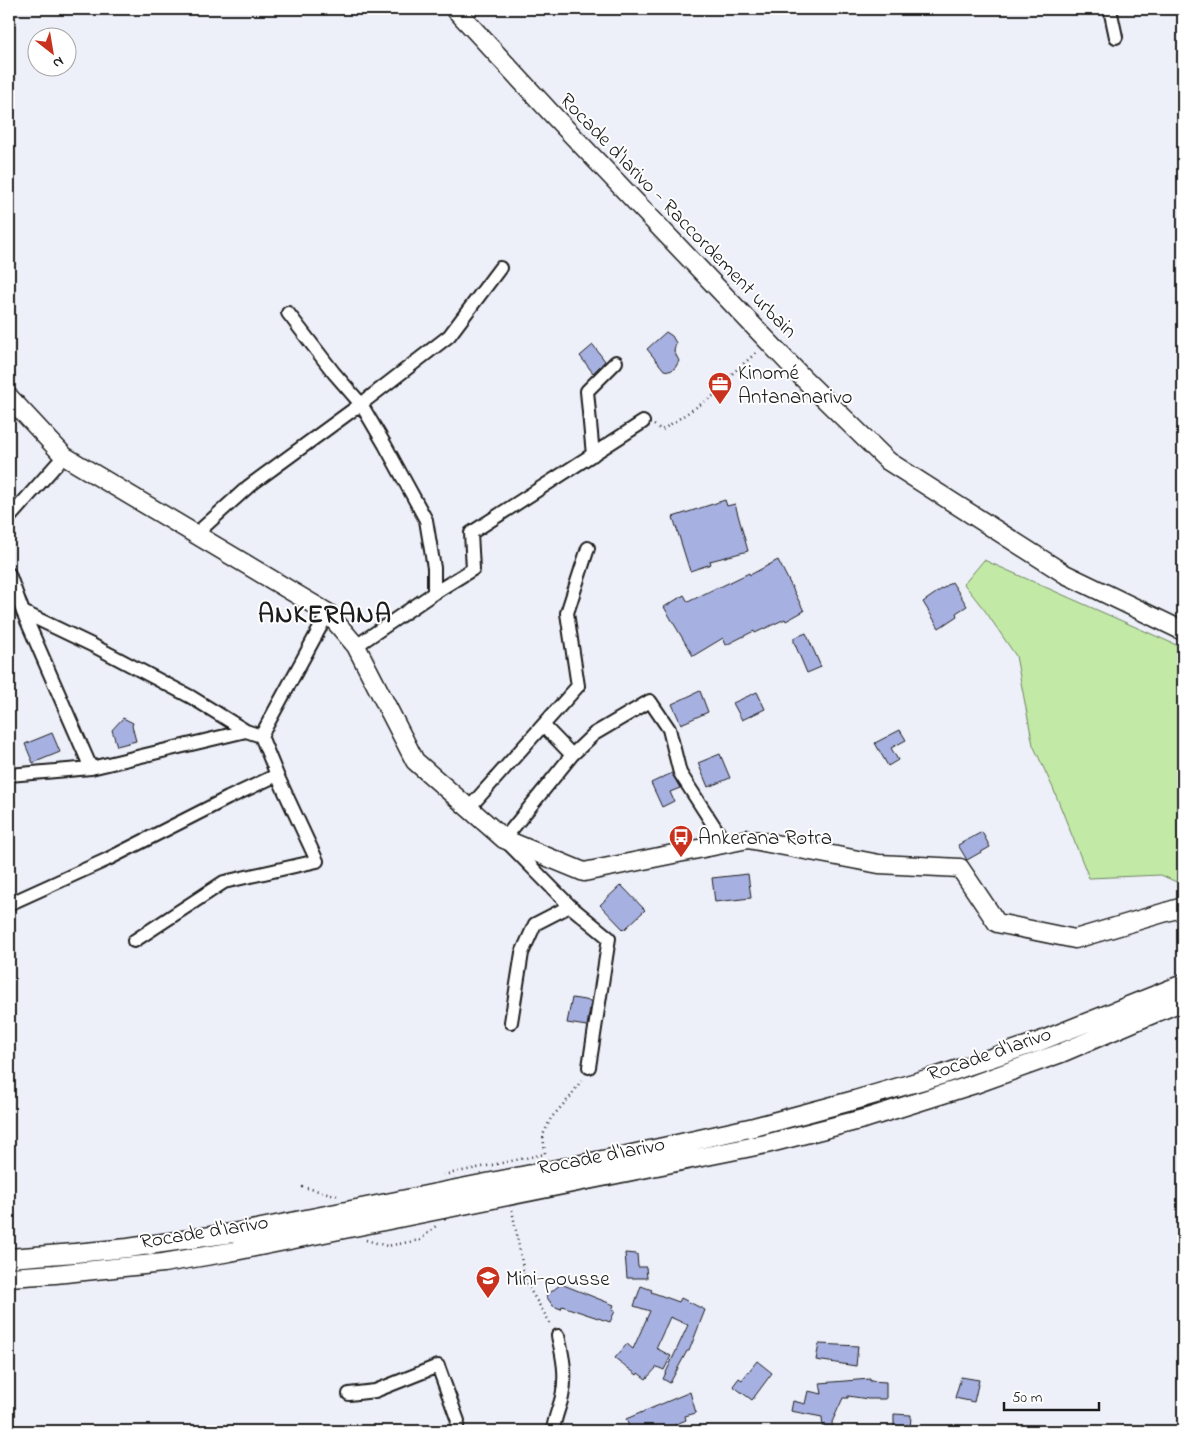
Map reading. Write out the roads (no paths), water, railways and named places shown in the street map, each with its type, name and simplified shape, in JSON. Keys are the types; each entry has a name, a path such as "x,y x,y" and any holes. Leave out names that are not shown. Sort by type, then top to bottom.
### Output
{"main road":[{"name":"Rocade d'Iarivo - Raccordement urbain","path":"455,9 769,343 888,461 1065,574 1183,631"},
{"path":"9,397 64,456 328,613 356,646 415,761 504,839 584,872 748,839 879,864 960,868 997,923 1075,940 1183,907"},
{"name":"Rocade d'Iarivo","path":"9,1258 75,1254 128,1248 246,1231 754,1128 953,1071 1038,1042 1183,984"},
{"name":"Rocade d'Iarivo","path":"9,1277 163,1263 230,1252 766,1144 867,1118 976,1084 1061,1053 1183,1001"}],"street":[{"path":"1110,9 1116,37"},
{"path":"196,534 249,486 361,404 448,336 500,268"},
{"path":"288,313 361,404 426,520 434,568 434,593"},
{"path":"593,455 587,391 616,362"},
{"path":"356,646 473,569 471,533 643,422"},
{"path":"9,518 64,456"},
{"path":"469,808 578,686 567,613 588,548"},
{"path":"9,574 91,768"},
{"path":"24,612 191,697 246,731 261,736 317,861 224,882 134,941"},
{"path":"261,736 328,613"},
{"path":"589,1068 609,938 570,906 504,839 572,755 594,734 650,701 669,729 680,772 725,843"},
{"path":"543,725 572,755"},
{"path":"9,775 91,768 246,731"},
{"path":"9,904 106,860 277,775"},
{"path":"511,1022 522,953 535,924 570,906"},
{"path":"553,1431 553,1424 562,1396 565,1367 558,1336"},
{"path":"349,1394 375,1391 438,1366 458,1421 456,1431"}],"place":[{"name":"Kinomé Antananarivo","path":"720,405"},
{"name":"Ankerana Rotra","path":"681,858"},
{"name":"Mini-pousse","path":"488,1299"}],"district":[{"name":"ANKERANA","path":"325,613"}]}
